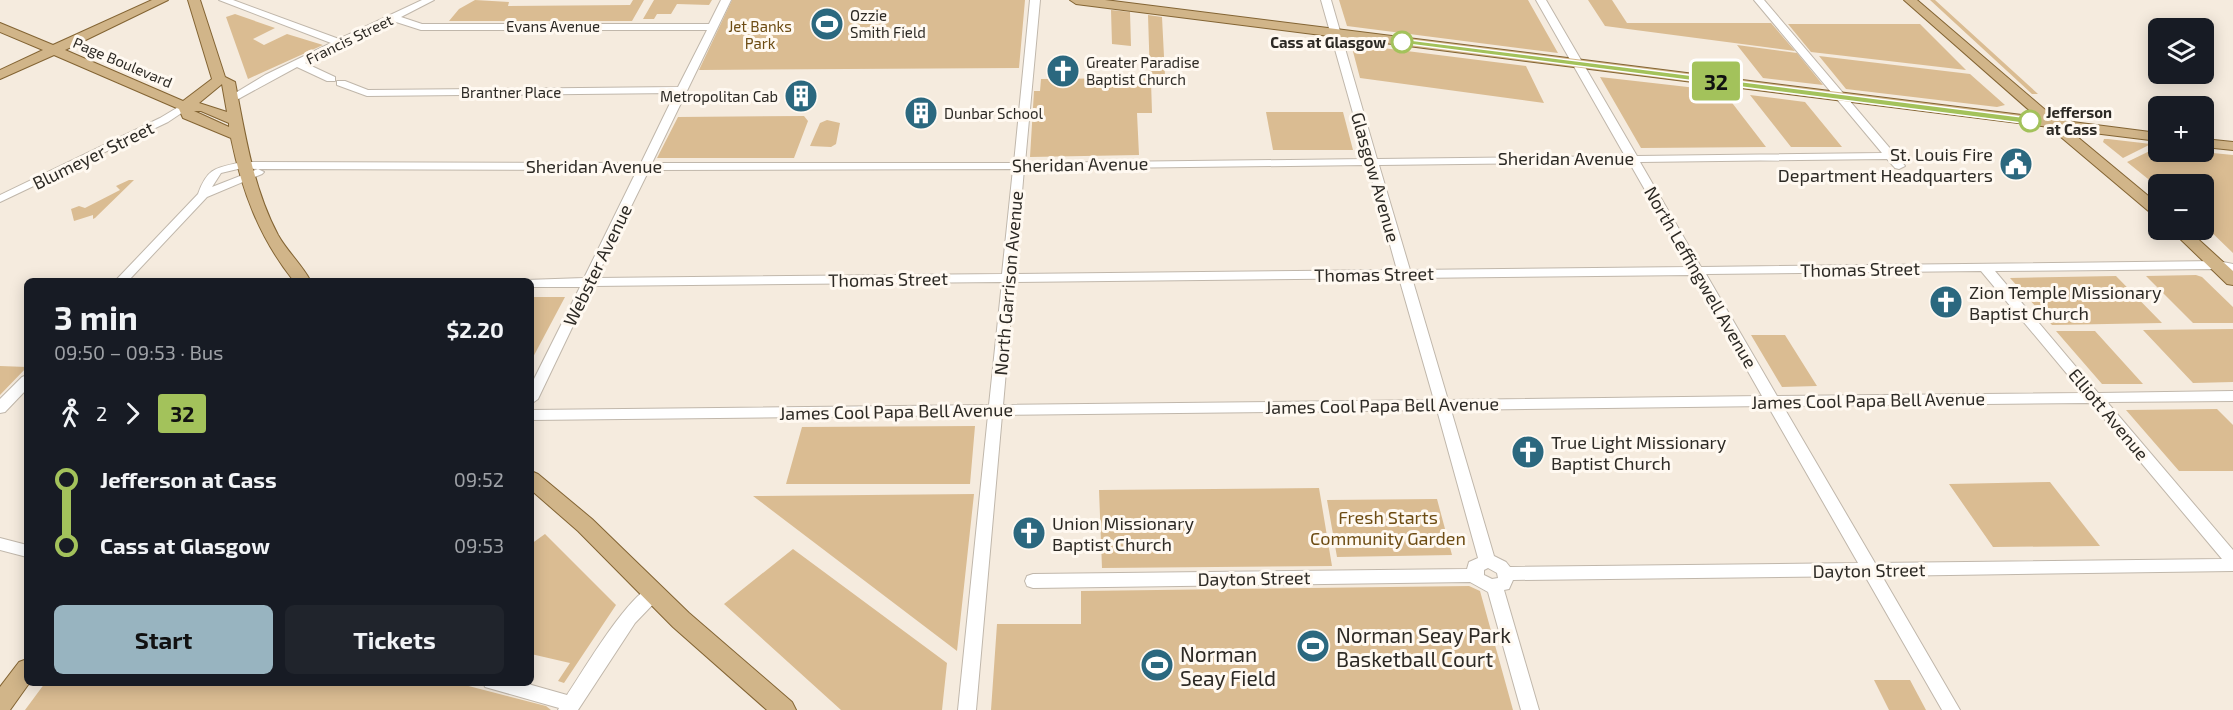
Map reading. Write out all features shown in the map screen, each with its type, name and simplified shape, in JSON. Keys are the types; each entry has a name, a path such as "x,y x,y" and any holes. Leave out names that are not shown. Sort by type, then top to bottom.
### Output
{"main road":[{"path":"0,75 162,0"},
{"path":"194,0 231,100 244,171 256,207 270,234 301,278"},
{"path":"1076,0 2148,136"},
{"path":"1910,0 2148,203"},
{"path":"1925,0 1960,41"},
{"name":"Page Boulevard","path":"0,27 185,106 188,115 236,128"},
{"path":"185,106 223,80"},
{"path":"2214,144 2233,146"},
{"path":"2193,240 2228,265 2233,280"},
{"path":"534,482 585,525 681,620 784,710"},
{"path":"0,705 24,673"}],"street":[{"path":"224,0 340,43"},
{"name":"Francis Street","path":"231,100 269,78 429,0"},
{"name":"Webster Avenue","path":"534,393 726,0"},
{"name":"North Garrison Avenue","path":"967,710 1035,0"},
{"name":"Glasgow Avenue","path":"1326,0 1487,561"},
{"name":"North Leffingwell Avenue","path":"1541,0 1951,710"},
{"path":"1759,0 1899,166"},
{"name":"Evans Avenue","path":"394,18 421,27 713,27"},
{"name":"Brantner Place","path":"298,64 367,93 683,90"},
{"name":"Francis Street","path":"223,80 244,84 269,78"},
{"name":"Blumeyer Street","path":"0,200 164,120 185,106"},
{"name":"Sheridan Avenue","path":"244,171 270,167 1019,166 1372,160 1890,156"},
{"path":"203,195 207,184 218,171 244,171"},
{"path":"124,278 203,195 244,171"},
{"name":"Thomas Street","path":"534,283 2228,265"},
{"name":"Elliott Avenue","path":"1985,268 2233,563"},
{"path":"0,408 24,383"},
{"name":"James Cool Papa Bell Avenue","path":"534,415 2233,396"},
{"path":"0,544 24,550"},
{"path":"1500,580 1480,582 1474,574 1478,564 1487,561 1501,567 1500,580 1530,710"},
{"name":"Dayton Street","path":"1500,580 2233,563"},
{"name":"Dayton Street","path":"1033,581 1474,574"},
{"path":"504,686 570,707 629,618 654,592"}],"green space":[{"path":"475,0 509,2 508,6 630,5 633,0 644,0 632,21 449,21 459,9"},
{"path":"654,0 712,0 709,5 677,4 671,14 657,14 654,19 643,19"},
{"name":"Jet Banks Park","path":"732,0 1025,0 1019,68 699,70"},
{"path":"1339,0 1528,0 1558,53 1347,26"},
{"path":"1588,0 1612,0 1627,23 1771,23 1795,51 1605,26"},
{"path":"1930,0 1935,0 2038,94 2032,94"},
{"path":"1111,10 1130,12 1131,46 1112,44"},
{"path":"235,14 275,28 253,39 264,45 287,34 323,45 248,79 226,17"},
{"path":"1148,15 1162,17 1165,76 1158,76 1158,81 1151,81 1152,113 1137,113 1139,155 1030,157 1034,91 1040,91 1041,79 1150,78"},
{"path":"1788,24 1920,24 1966,70 1811,52"},
{"path":"1351,44 1526,66 1544,103 1360,78"},
{"path":"1737,45 1797,53 1823,85 1763,78"},
{"path":"1819,56 1970,74 2005,105 1997,107 1846,89"},
{"path":"1600,77 1723,91 1766,147 1641,148"},
{"path":"1750,95 1805,102 1842,147 1791,147"},
{"path":"1266,112 1343,112 1353,150 1273,150"},
{"path":"804,116 808,121 794,158 657,158 678,117"},
{"path":"827,120 840,123 836,144 831,147 810,146 820,123"},
{"path":"2104,139 2148,146 2123,158 2103,142"},
{"path":"2148,152 2148,162 2214,162 2214,153 2233,155 2233,253 2214,235 2214,174 2148,174 2148,179 2127,162"},
{"path":"134,180 95,218 93,219 93,215 74,221 71,209 79,206 85,208 120,190 116,186"},
{"path":"2196,275 2202,277 2233,307 2233,323 2193,323 2146,276"},
{"path":"2116,276 2162,323 2052,325 2010,278"},
{"path":"534,297 565,297 534,355"},
{"path":"2233,329 2233,382 2193,383 2143,330"},
{"path":"2056,331 2095,331 2143,384 2102,384"},
{"path":"1751,335 1785,335 1817,386 1782,387"},
{"path":"0,366 24,367 24,370 0,395"},
{"path":"2217,409 2233,425 2233,471 2179,471 2126,410"},
{"path":"975,426 970,484 786,484 802,427"},
{"path":"2050,482 2100,546 1993,547 1949,484"},
{"path":"1319,488 1332,566 1102,568 1099,490"},
{"path":"974,494 957,651 753,496"},
{"name":"Fresh Starts Community Garden","path":"1437,499 1452,555 1337,557 1327,500"},
{"path":"545,534 616,605 564,683 558,681 570,663 534,655 534,542"},
{"path":"793,549 947,663 942,710 841,710 724,604"},
{"path":"1469,586 1480,591 1513,710 991,710 997,624 1081,624 1081,591"},
{"path":"1874,680 1910,680 1926,710 1889,710"},
{"path":"43,686 469,686 546,706 551,710 25,710"}],"bus line":[{"name":"32","path":"1402,42 2030,121"}],"place":[{"name":"Ozzie Smith Field","path":"827,24"},
{"name":"Cass at Glasgow","path":"1402,42"},
{"name":"Greater Paradise Baptist Church","path":"1063,71"},
{"name":"Metropolitan Cab","path":"801,96"},
{"name":"Dunbar School","path":"921,113"},
{"name":"Jefferson at Cass","path":"2030,121"},
{"name":"St. Louis Fire Department Headquarters","path":"2016,164"},
{"name":"Zion Temple Missionary Baptist Church","path":"1946,302"},
{"name":"True Light Missionary Baptist Church","path":"1528,452"},
{"name":"Union Missionary Baptist Church","path":"1029,533"},
{"name":"Norman Seay Park Basketball Court","path":"1313,646"},
{"name":"Norman Seay Field","path":"1157,665"}]}
